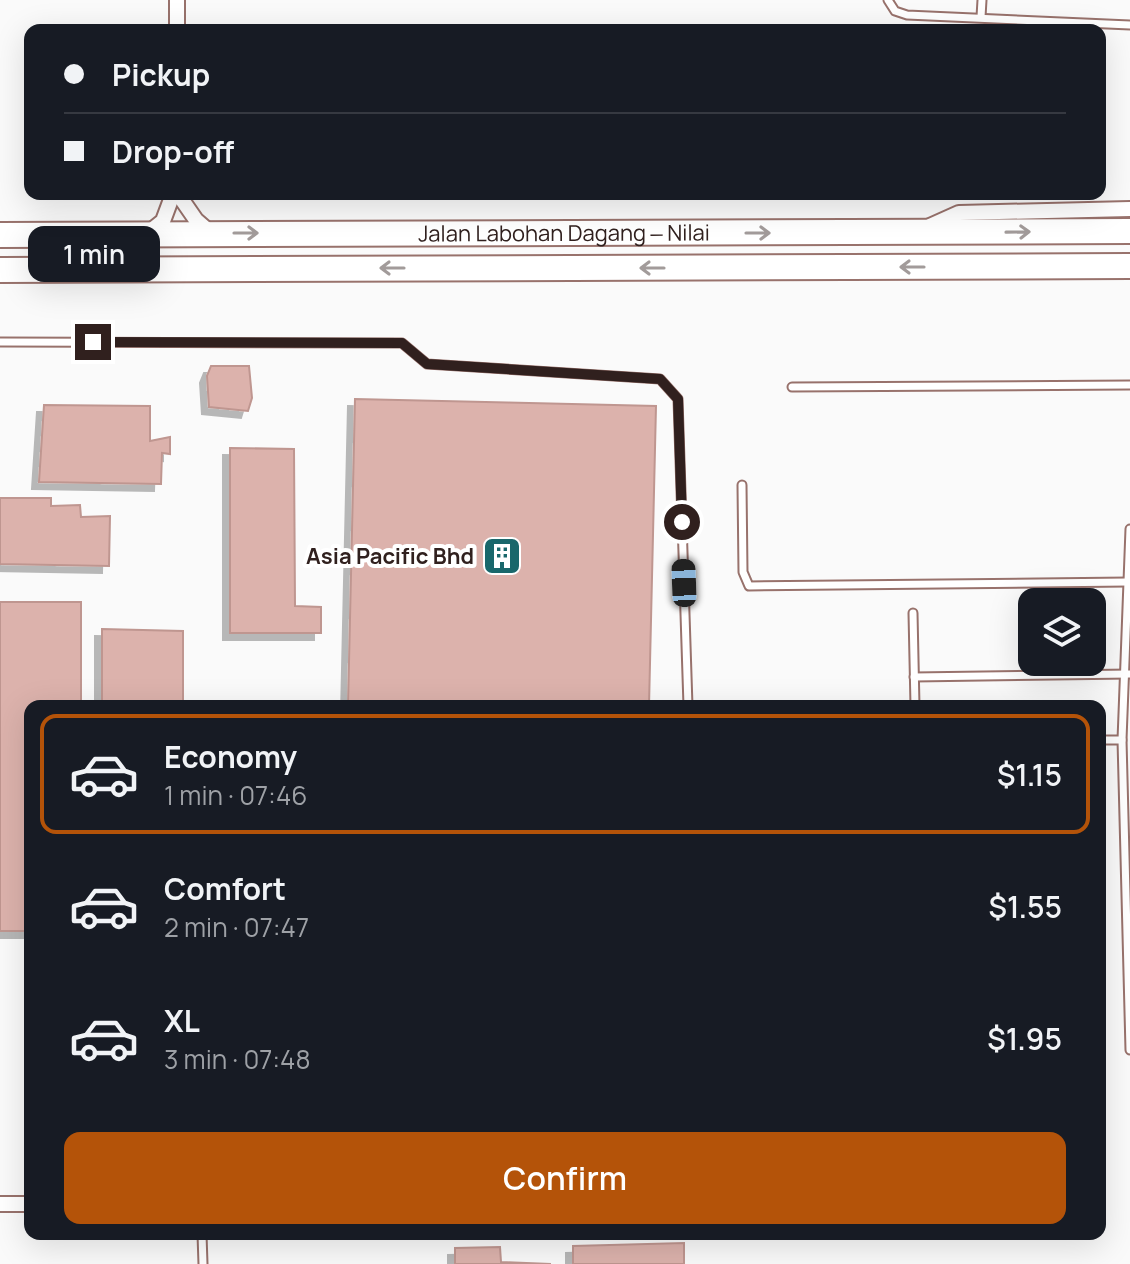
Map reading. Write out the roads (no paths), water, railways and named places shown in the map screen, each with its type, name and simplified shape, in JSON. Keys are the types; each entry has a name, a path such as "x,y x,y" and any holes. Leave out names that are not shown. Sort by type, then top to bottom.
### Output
{"main road":[{"name":"Jalan Labohan Dagang ‒ Nilai","path":"0,235 1130,231"},
{"name":"Jalan Labohan Dagang ‒ Nilai","path":"0,270 1130,266"}],"street":[{"path":"177,0 177,24"},
{"path":"148,234 163,221 173,200"},
{"path":"181,200 211,234"},
{"path":"915,233 959,213 1130,209"},
{"path":"0,1204 24,1204"}],"lane":[{"path":"888,0 895,11 907,15 1130,25"},
{"path":"981,17 982,0"},
{"path":"0,342 402,343 427,364 660,379 678,399 688,700"},
{"path":"792,387 1130,385"},
{"path":"742,485 743,572 749,586 1128,582"},
{"path":"1130,529 1128,674 1122,740 1130,1050"},
{"path":"913,613 915,700"},
{"path":"914,677 1128,674"},
{"path":"1106,740 1122,740"},
{"path":"202,1240 203,1264"}],"place":[{"name":"Asia Pacific Bhd","path":"502,556"}]}
